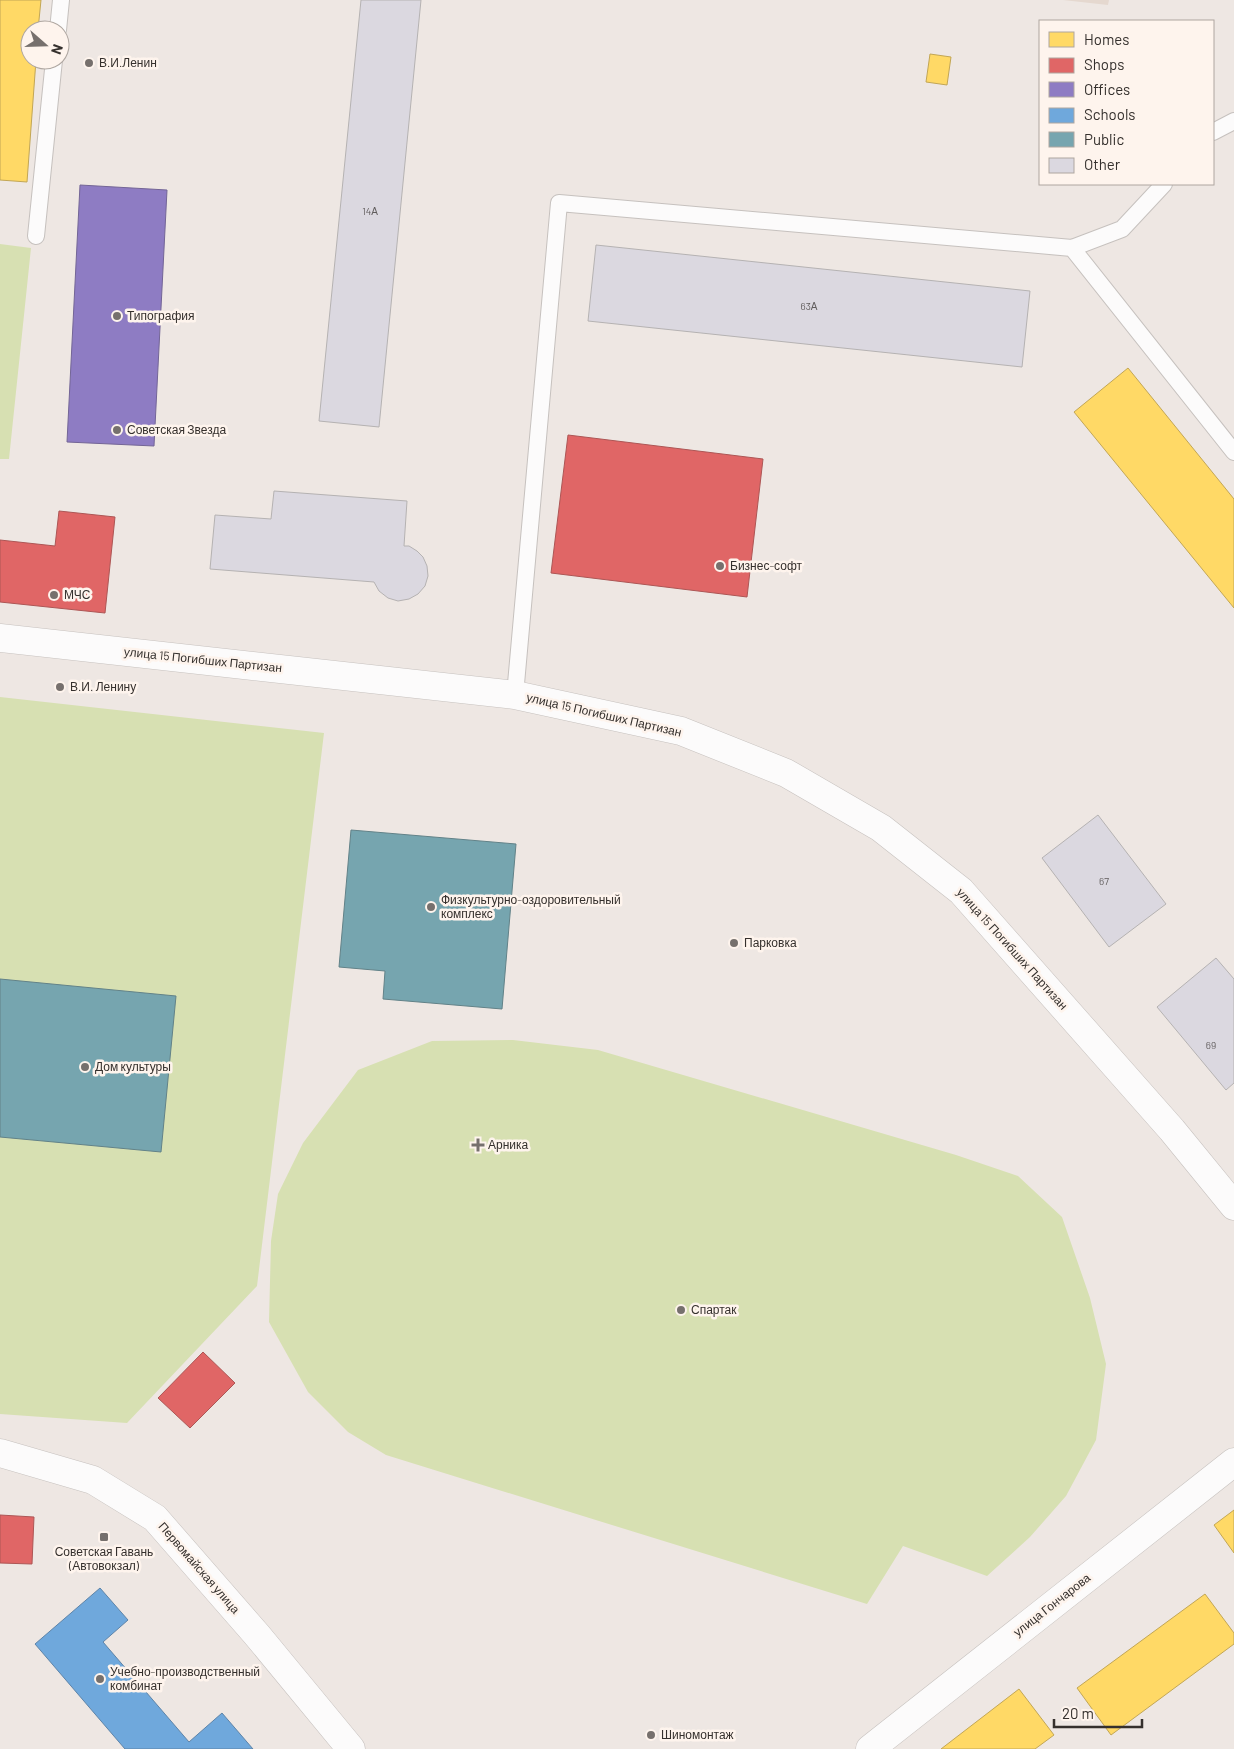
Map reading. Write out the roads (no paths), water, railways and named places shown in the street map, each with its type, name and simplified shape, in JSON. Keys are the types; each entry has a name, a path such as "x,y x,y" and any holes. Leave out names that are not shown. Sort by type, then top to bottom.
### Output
{"street":[{"name":"улица 15 Погибших Партизан","path":"0,638 515,695 681,731 786,773 881,828 961,891 1172,1130 1234,1206"},
{"name":"Первомайская улица","path":"0,1453 93,1480 155,1518 351,1749"},
{"name":"улица Гончарова","path":"870,1749 1234,1462"}],"lane":[{"path":"59,20 61,0"},
{"path":"36,236 53,70"},
{"path":"1214,131 1234,121"},
{"path":"515,695 559,203 1072,248 1122,229 1163,185"},
{"path":"1072,248 1234,452"}],"place":[{"name":"В.И.Ленин","path":"89,63"},
{"name":"Типография","path":"117,316"},
{"name":"Советская Звезда","path":"117,430"},
{"name":"Бизнес-софт","path":"720,566"},
{"name":"МЧС","path":"54,595"},
{"name":"В.И. Ленину","path":"60,687"},
{"name":"Физкультурно-оздоровительный комплекс","path":"431,907"},
{"name":"Парковка","path":"734,943"},
{"name":"Дом культуры","path":"85,1067"},
{"name":"Арника","path":"478,1145"},
{"name":"Спартак","path":"681,1310"},
{"name":"Советская Гавань (Автовокзал)","path":"104,1537"},
{"name":"Учебно-производственный комбинат","path":"100,1679"},
{"name":"Шиномонтаж","path":"651,1735"}]}
